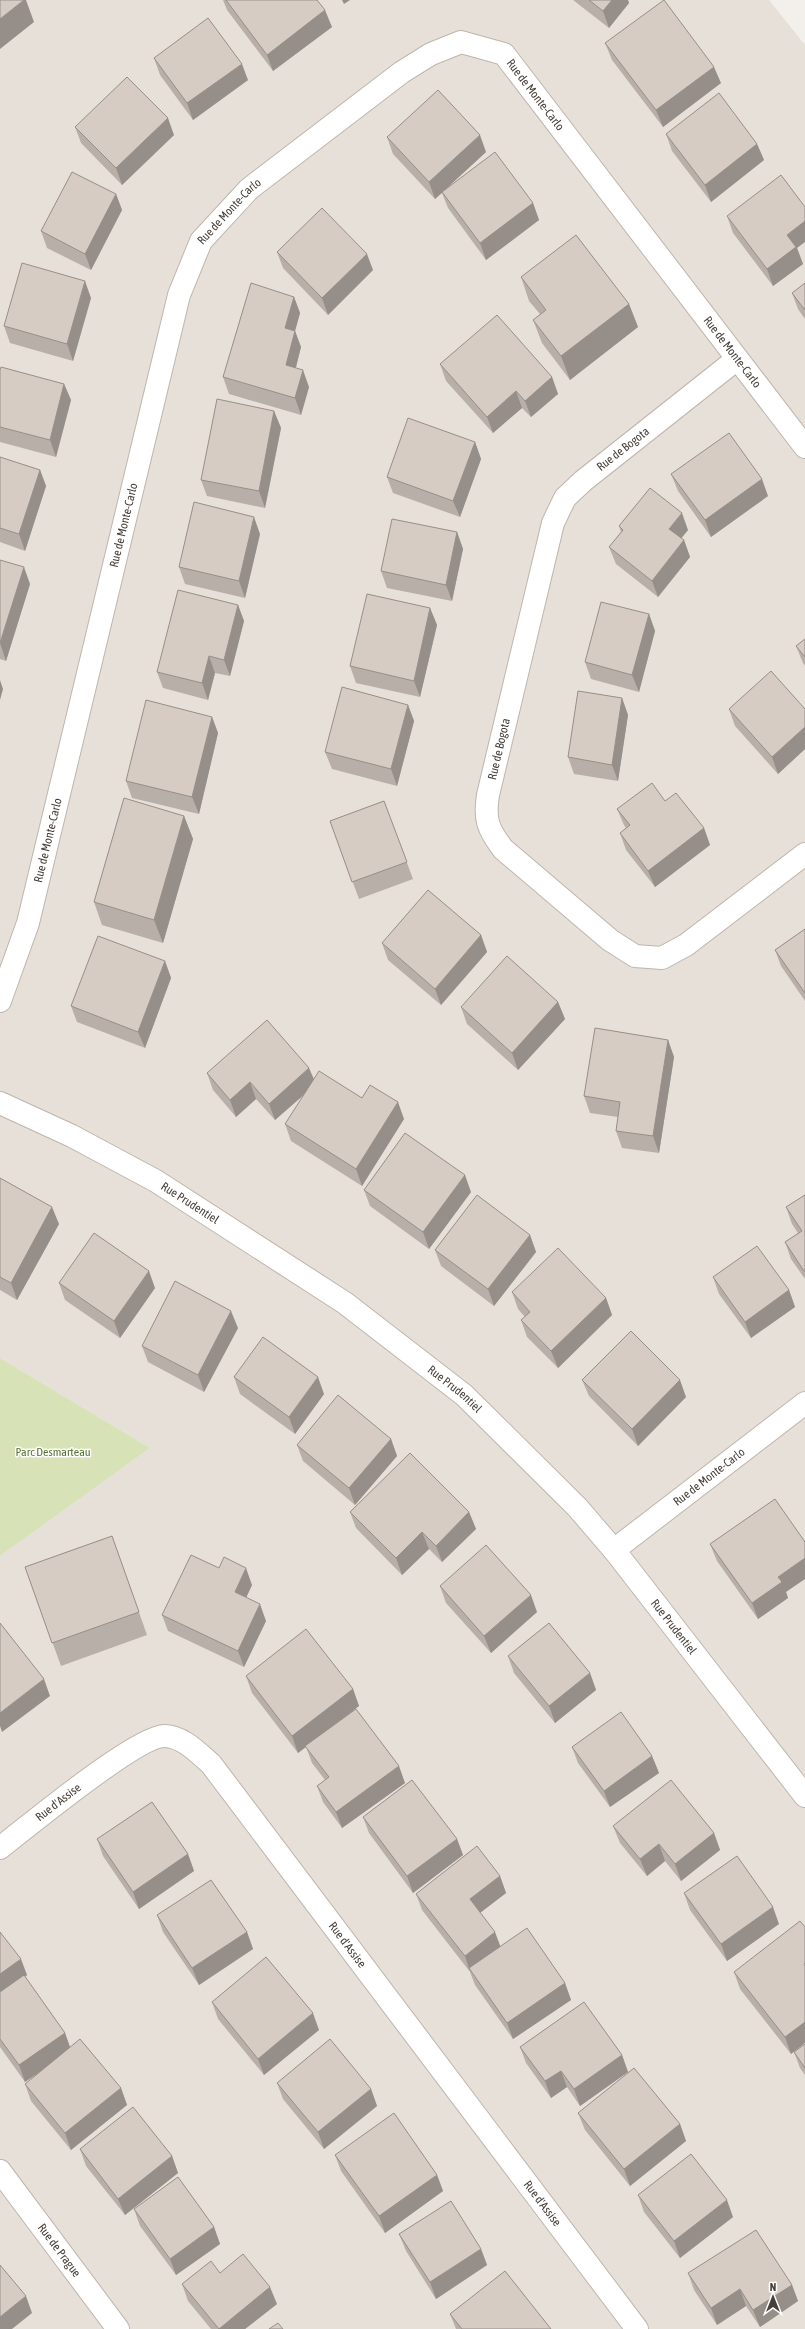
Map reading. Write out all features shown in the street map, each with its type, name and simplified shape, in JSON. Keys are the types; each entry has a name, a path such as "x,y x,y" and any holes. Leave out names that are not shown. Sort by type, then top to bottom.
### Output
{"street":[{"name":"Rue de Monte-Carlo","path":"0,1000 28,923 179,295 201,241 249,189 402,72 431,54 461,42 504,54 805,447"},
{"name":"Rue de Bogota","path":"737,359 583,481 566,498 553,523 488,794 485,814 490,832 502,850 610,940 635,956 662,958 686,946 805,854"},
{"name":"Rue Prudentiel","path":"0,1103 72,1136 156,1181 345,1303 464,1395 576,1507 614,1550 805,1796"},
{"name":"Rue de Monte-Carlo","path":"614,1550 805,1403"},
{"name":"Rue d'Assise","path":"0,1848 132,1750 150,1739 165,1736 185,1742 211,1764 637,2329"},
{"name":"Rue de Prague","path":"0,2171 118,2329"}],"shaded area":[{"path":"0,0 769,0 805,45 805,2329 0,2329 0,1556 150,1448 0,1358"}],"green space":[{"name":"Parc Desmarteau","path":"0,1358 150,1448 0,1556"}],"building":[{"path":"0,0 24,0 0,19"},
{"path":"226,0 317,0 325,10 267,55"},
{"path":"589,0 612,0 603,11"},
{"path":"664,0 714,67 656,110 605,43"},
{"path":"208,18 242,64 187,103 154,58"},
{"path":"127,77 168,118 116,168 75,127"},
{"path":"438,90 480,135 429,182 387,137"},
{"path":"719,93 757,144 705,185 666,134"},
{"path":"495,152 533,203 480,243 442,192"},
{"path":"72,172 116,194 85,254 41,231"},
{"path":"781,175 805,207 805,221 787,235 796,247 767,269 727,216"},
{"path":"322,208 367,254 322,298 277,252"},
{"path":"576,235 629,304 561,356 533,320 546,310 521,277"},
{"path":"22,263 85,281 67,344 4,326"},
{"path":"251,283 294,297 285,328 295,331 286,365 303,370 295,398 223,377"},
{"path":"805,283 805,310 792,293"},
{"path":"497,315 552,377 525,401 516,391 487,417 440,364"},
{"path":"1,367 64,384 50,440 0,427"},
{"path":"217,399 274,411 259,491 201,480"},
{"path":"408,418 475,442 453,501 387,477"},
{"path":"729,433 762,479 705,520 671,474"},
{"path":"0,457 40,470 19,534 0,528"},
{"path":"650,488 682,513 669,529 684,540 652,581 609,547 623,530 619,526"},
{"path":"194,502 254,517 239,581 179,567"},
{"path":"392,519 457,532 446,585 381,571"},
{"path":"0,560 24,567 0,643"},
{"path":"178,590 238,605 224,660 209,656 202,683 157,672"},
{"path":"367,594 430,608 414,681 350,666"},
{"path":"601,602 649,614 632,675 585,662"},
{"path":"805,639 805,657 796,646"},
{"path":"771,671 805,709 805,727 772,757 729,709"},
{"path":"342,687 408,705 391,769 325,752"},
{"path":"578,691 622,698 612,765 568,757"},
{"path":"146,700 212,717 192,797 126,781"},
{"path":"652,783 665,801 676,793 704,828 648,871 620,833 630,825 617,809"},
{"path":"124,798 184,816 154,920 94,902"},
{"path":"384,801 407,862 352,882 330,821"},
{"path":"428,890 481,935 435,989 382,943"},
{"path":"805,929 805,993 775,950"},
{"path":"98,936 165,961 138,1032 71,1006"},
{"path":"507,956 558,1002 512,1053 461,1007"},
{"path":"267,1020 309,1068 269,1104 250,1082 230,1100 207,1073"},
{"path":"595,1028 668,1040 653,1136 616,1131 620,1102 584,1096"},
{"path":"319,1071 362,1098 370,1085 398,1102 356,1169 285,1124"},
{"path":"405,1133 465,1175 423,1232 364,1190"},
{"path":"0,1178 52,1207 11,1283 0,1277"},
{"path":"477,1195 530,1235 488,1289 435,1250"},
{"path":"805,1195 804,1271 785,1242 802,1231 786,1207"},
{"path":"94,1233 149,1271 114,1321 59,1283"},
{"path":"757,1246 789,1290 745,1322 713,1277"},
{"path":"558,1248 606,1298 551,1351 521,1320 530,1312 512,1292"},
{"path":"175,1281 231,1311 198,1375 142,1346"},
{"path":"631,1331 680,1380 632,1429 582,1380"},
{"path":"263,1337 318,1377 289,1417 234,1377"},
{"path":"338,1395 391,1439 349,1488 297,1445"},
{"path":"410,1453 469,1512 436,1546 422,1532 396,1558 350,1512"},
{"path":"775,1499 805,1542 805,1558 778,1577 782,1582 752,1603 710,1544"},
{"path":"112,1536 139,1612 52,1643 25,1567"},
{"path":"486,1545 531,1595 484,1636 440,1586"},
{"path":"191,1555 219,1568 224,1557 246,1568 235,1592 260,1604 238,1651 162,1615"},
{"path":"0,1623 44,1679 0,1713"},
{"path":"549,1623 590,1673 549,1706 508,1656"},
{"path":"306,1629 353,1689 292,1736 246,1676"},
{"path":"356,1709 399,1766 336,1812 317,1786 329,1777 305,1746"},
{"path":"621,1712 652,1756 604,1791 572,1747"},
{"path":"412,1780 457,1839 407,1876 363,1817"},
{"path":"671,1780 714,1833 675,1864 659,1844 640,1859 613,1826"},
{"path":"152,1802 188,1854 133,1892 97,1839"},
{"path":"477,1846 500,1876 470,1899 495,1932 465,1956 416,1894"},
{"path":"737,1856 773,1907 721,1944 684,1893"},
{"path":"211,1880 247,1932 192,1968 157,1915"},
{"path":"800,1921 805,1927 805,2022 785,2037 734,1972"},
{"path":"527,1928 565,1983 507,2023 469,1968"},
{"path":"0,1932 21,1959 0,1974"},
{"path":"266,1957 313,2013 258,2059 212,2002"},
{"path":"24,1975 65,2033 19,2065 0,2039 0,1992"},
{"path":"584,2002 622,2055 574,2089 561,2071 545,2081 520,2047"},
{"path":"80,2039 121,2088 65,2133 25,2084"},
{"path":"330,2039 371,2089 318,2132 277,2083"},
{"path":"805,2044 805,2068 794,2052"},
{"path":"634,2068 680,2124 624,2169 578,2113"},
{"path":"133,2107 172,2156 118,2199 80,2149"},
{"path":"394,2113 437,2175 379,2216 335,2155"},
{"path":"691,2154 727,2200 674,2241 638,2195"},
{"path":"178,2177 214,2227 170,2259 134,2209"},
{"path":"451,2201 481,2249 430,2282 399,2234"},
{"path":"756,2230 792,2285 753,2310 740,2289 711,2308 688,2273"},
{"path":"243,2254 270,2287 219,2329 182,2284 211,2261 220,2273"},
{"path":"0,2265 26,2296 0,2317"},
{"path":"505,2271 551,2329 462,2329 450,2314"},
{"path":"278,2323 283,2329 269,2329"}]}
